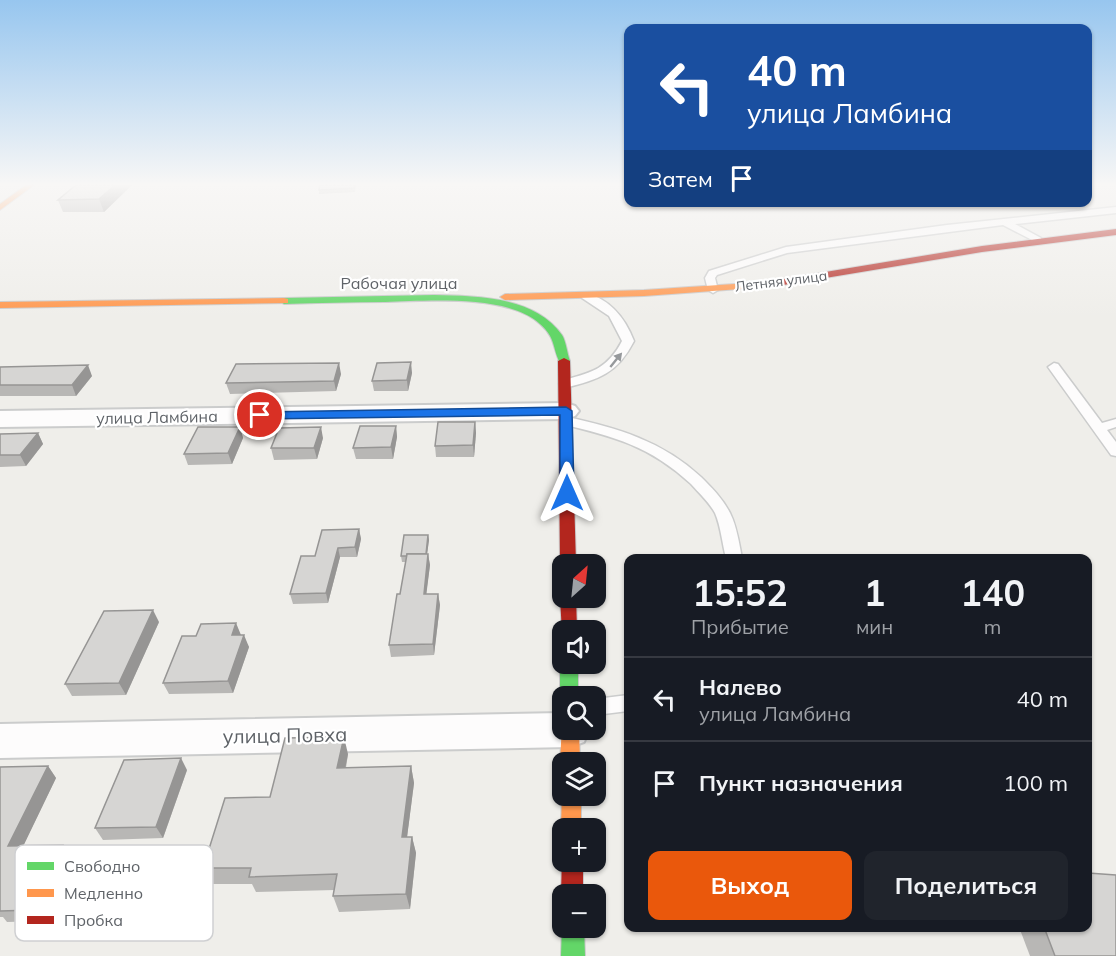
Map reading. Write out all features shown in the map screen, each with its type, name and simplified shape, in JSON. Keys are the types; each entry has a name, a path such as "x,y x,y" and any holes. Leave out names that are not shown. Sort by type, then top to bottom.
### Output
{"street":[{"name":"Летняя улица","path":"443,298 586,296 764,285 1038,240 1116,232"},
{"name":"Рабочая улица","path":"0,305 443,298 505,304 532,313 542,319 561,343 564,352 568,554"},
{"name":"улица Ламбина","path":"0,419 566,416"},
{"name":"улица Повха","path":"0,741 552,729"},
{"path":"573,938 573,956"}],"lane":[{"path":"712,290 710,278 713,273 786,250 945,230"},
{"path":"1019,230 1038,240"},
{"path":"565,384 609,369 620,359 627,341 621,321 605,306 586,296"},
{"path":"1054,367 1116,452"},
{"path":"566,416 654,446 682,466 714,499 726,521 733,554"},
{"path":"1099,428 1116,423"},
{"path":"606,706 624,704"}],"building":[{"path":"411,362 407,380 372,381 377,363"},
{"path":"339,363 334,381 226,383 236,364"},
{"path":"88,365 72,385 0,385 0,367"},
{"path":"438,422 475,422 473,445 435,446"},
{"path":"360,426 396,426 391,447 353,448"},
{"path":"198,427 240,427 228,453 184,454"},
{"path":"321,427 314,448 271,448 279,428"},
{"path":"38,433 20,455 0,455 0,434"},
{"path":"359,529 355,547 338,548 326,593 290,594 301,556 315,556 322,530"},
{"path":"404,535 428,535 426,554 401,556"},
{"path":"407,554 428,554 424,594 438,594 433,644 389,645 397,594 400,594"},
{"path":"153,610 119,683 65,684 104,611"},
{"path":"236,623 232,635 244,635 228,681 163,683 182,636 196,636 201,624"},
{"path":"344,737 337,768 411,766 402,837 412,837 406,894 333,896 337,874 249,877 251,868 213,868 213,845 210,845 225,798 270,797 285,738"},
{"path":"181,758 156,827 95,828 124,760"},
{"path":"48,766 8,846 15,846 15,911 0,911 0,767"},
{"path":"1092,873 1116,875 1116,956 1055,956 1046,932 1092,932"}],"traffic: fast":[{"path":"284,301 434,298 493,302 520,309 543,320 558,337 564,361"},
{"path":"569,674 569,686"},
{"path":"573,938 573,956"}],"traffic: slow":[{"path":"505,297 644,293 765,285"},
{"path":"0,305 284,301"},
{"path":"570,740 570,752"},
{"path":"571,806 571,818"}],"traffic: jam":[{"path":"765,285 982,249 1116,232"},
{"path":"564,361 568,554"},
{"path":"568,608 569,620"},
{"path":"572,872 572,884"}],"route":[{"path":"260,415 566,411 567,493"}]}
